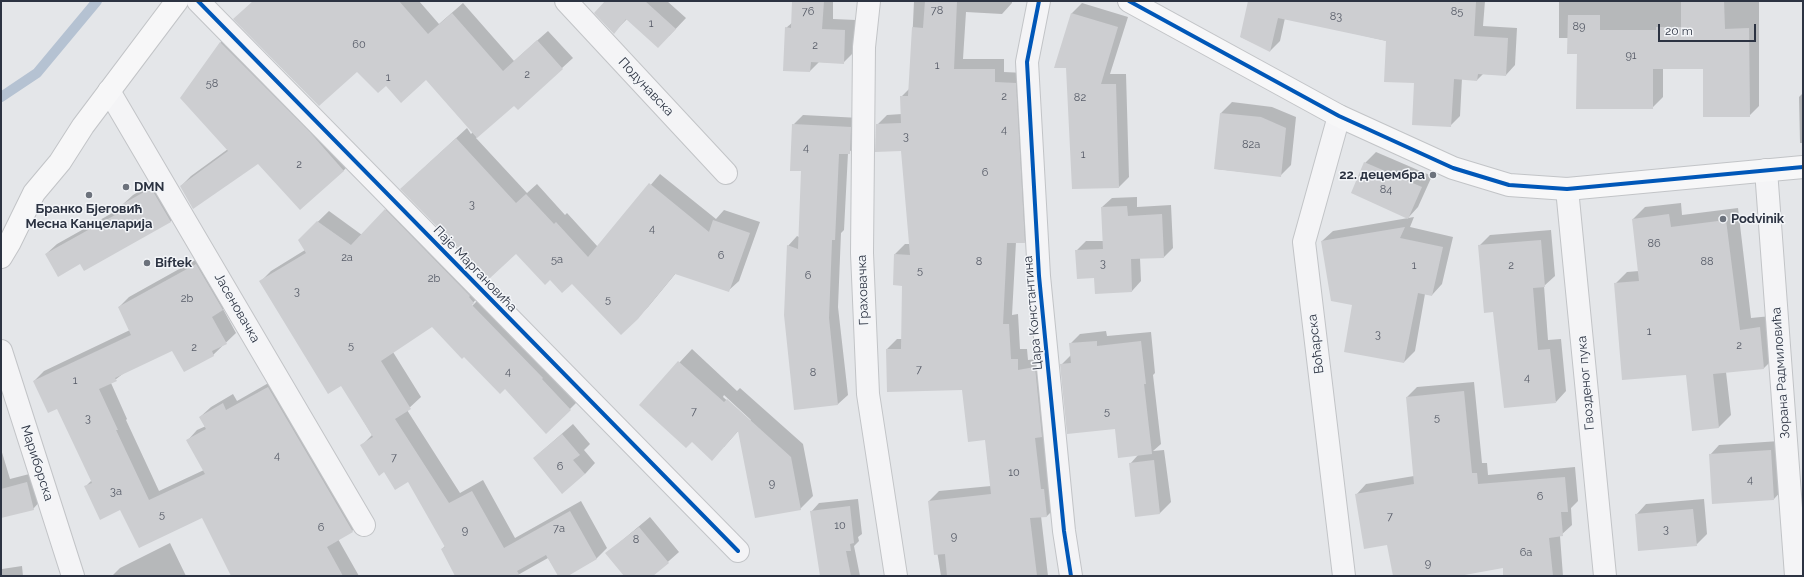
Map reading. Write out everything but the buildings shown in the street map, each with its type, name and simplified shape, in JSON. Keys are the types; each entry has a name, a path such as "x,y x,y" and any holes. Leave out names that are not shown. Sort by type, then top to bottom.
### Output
{"street":[{"path":"1,257 34,193 60,162 109,91 177,1"},
{"name":"Паје Маргановића","path":"198,1 738,551"},
{"name":"Подунавска","path":"566,1 726,173"},
{"name":"Граховачка","path":"869,1 864,47 862,253 868,394 896,576"},
{"name":"Цара Константина","path":"1039,1 1027,62 1038,268 1064,531 1071,576"},
{"path":"1129,1 1339,116 1453,168 1509,185 1567,189 1803,167"},
{"name":"Јасеновачка","path":"109,91 364,525"},
{"name":"Воћарска","path":"1339,116 1304,242 1344,576"},
{"name":"Зорана Радмиловића","path":"1766,170 1796,576"},
{"name":"Гвозденог пука","path":"1567,189 1604,576"},
{"name":"Мариборска","path":"1,351 73,576"}],"waterway":[{"path":"1,97 37,73 97,1"}],"cycle path":[{"path":"198,1 738,551"},
{"path":"1039,1 1027,62 1039,276 1064,531 1071,576"},
{"path":"1129,1 1339,116 1453,168 1509,185 1567,189 1803,167"}],"place":[{"name":"22. децембра","path":"1433,175"},
{"name":"DMN","path":"126,187"},
{"name":"Бранко Бјеговић Месна Канцеларија","path":"89,195"},
{"name":"Podvinik","path":"1723,219"},
{"name":"Biftek","path":"147,263"}]}
